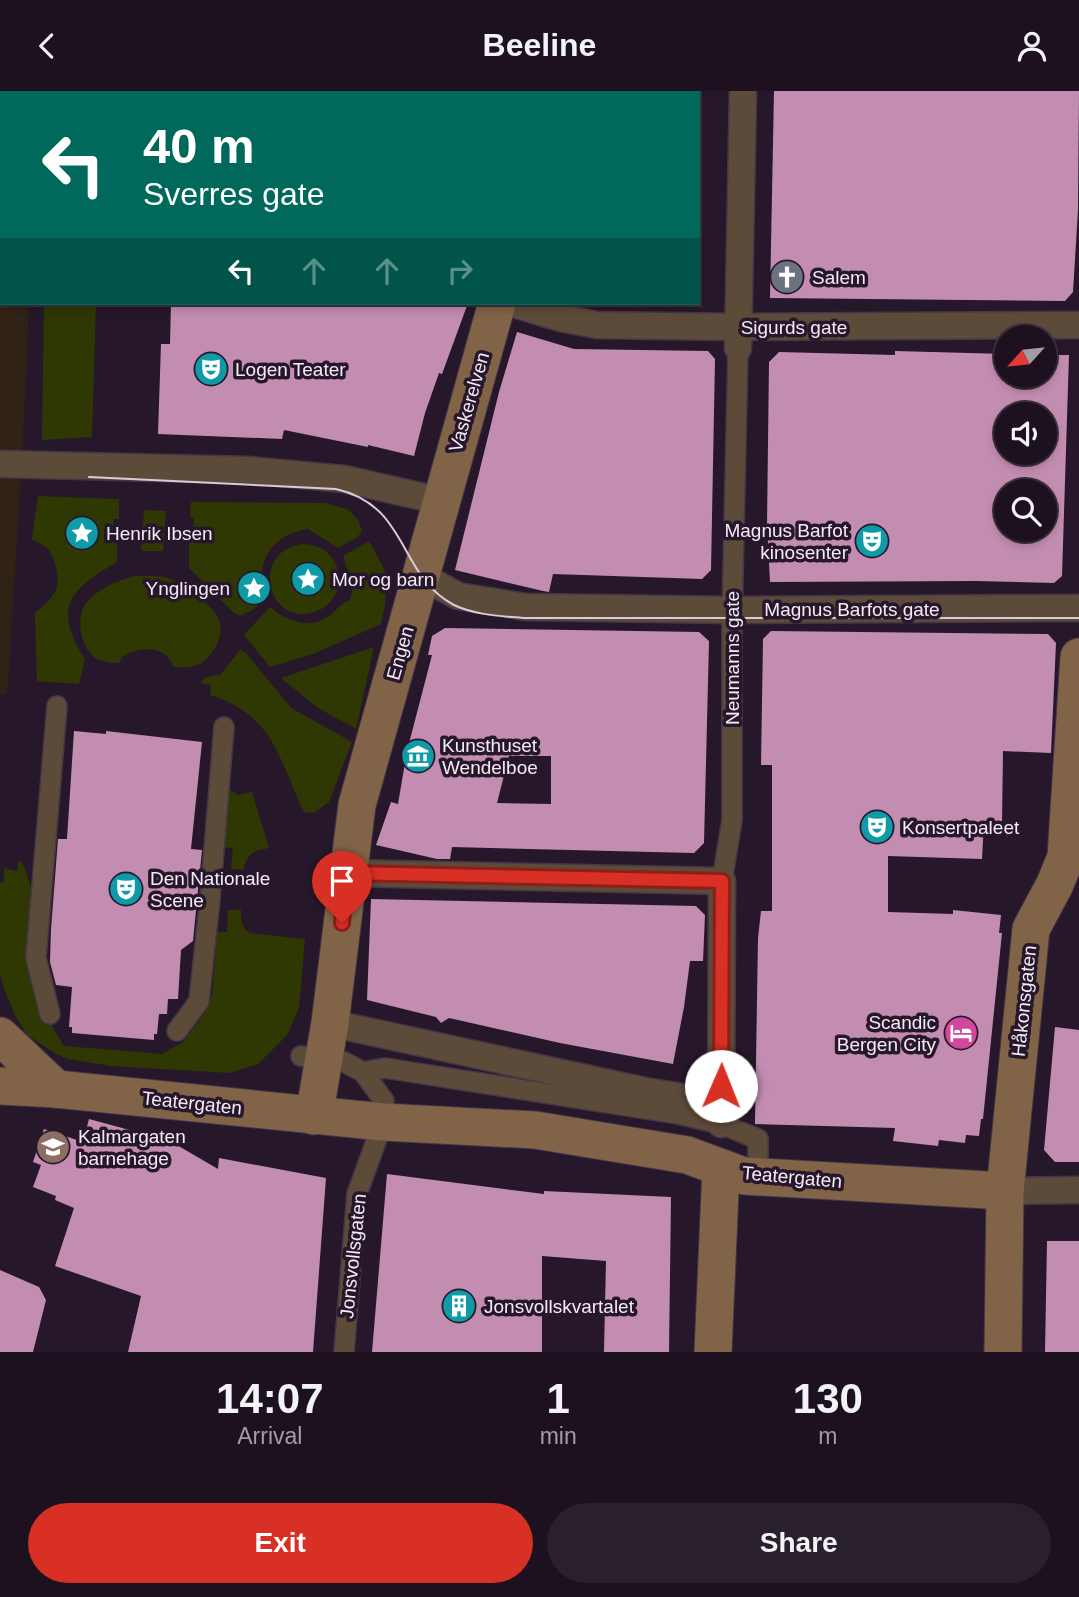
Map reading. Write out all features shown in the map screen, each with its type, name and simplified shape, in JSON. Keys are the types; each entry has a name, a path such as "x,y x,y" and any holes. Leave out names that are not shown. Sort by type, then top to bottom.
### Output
{"main road":[{"name":"Vaskerelven","path":"441,501 496,305"},
{"name":"Engen","path":"314,1116 312,1057 330,1023 357,805 441,501"},
{"name":"Håkonsgaten","path":"1003,1352 1005,1191 1031,929 1067,885 1066,857 1079,657"},
{"path":"0,1036 56,1089"},
{"name":"Teatergaten","path":"0,1086 56,1089 383,1122 536,1130 687,1155 744,1177 1005,1191"},
{"path":"713,1352 721,1168"}],"street":[{"name":"Neumanns gate","path":"721,1124 722,881 732,820 732,610 743,91"},
{"name":"Sigurds gate","path":"518,305 597,325 738,337 1079,325"},
{"path":"11,464 249,470 344,479 441,501"},
{"name":"Magnus Barfots gate","path":"422,576 458,596 526,607 732,610 1079,608"},
{"path":"50,1014 36,958 57,706"},
{"path":"177,1031 199,1001 224,727"},
{"path":"347,873 722,881"},
{"path":"330,1023 645,1091 689,1098 706,1090 722,1066"},
{"path":"312,1057 344,1062 363,1072 384,1101 383,1122"},
{"path":"363,1072 385,1068 678,1114 721,1124 758,1139 758,1156"},
{"name":"Jonsvollsgaten","path":"344,1352 357,1194 383,1122"},
{"path":"690,1140 691,1135 721,1124"},
{"name":"Teatergaten","path":"1005,1191 1079,1189"}],"shaded area":[{"path":"0,305 29,305 7,694 0,694"}],"green space":[{"path":"44,305 96,305 92,437 42,440"},
{"path":"38,496 119,499 119,519 114,519 112,542 117,543 117,562 77,591 68,613 69,626 85,659 79,684 37,681 35,613 53,595 58,582 50,552 32,540"},
{"path":"191,502 326,503 349,510 362,530 358,537 338,548 308,529 284,537 268,553 264,563 264,599 253,610 240,616 189,568 189,542 193,541 194,518 190,517"},
{"path":"144,510 166,511 163,551 141,551"},
{"path":"369,541 387,574 381,624 313,654 270,667 244,635 270,607 284,617 308,623 332,614 350,600 353,589 343,556"},
{"path":"302,544 312,545 324,550 334,561 339,574 338,588 332,600 322,609 312,613 296,613 284,608 275,598 271,572 276,559 286,549","holes":["306,565 316,568 320,578 317,588 308,593 298,589 293,580 296,570"]},
{"path":"134,576 159,576 173,580 196,594 214,612 221,631 214,650 204,661 189,667 173,667 165,654 151,649 127,654 121,658 120,663 114,663 97,659 89,652 82,638 80,622 83,608 103,589"},
{"path":"374,647 356,729 318,708 281,678"},
{"path":"240,650 246,653 291,708 352,742 329,802 314,813 304,812 280,757 261,727 248,714 210,695 211,685 200,683 204,678 221,674"},
{"path":"227,789 239,795 252,792 269,848 252,854 243,870 231,869 233,848 221,847"},
{"path":"19,860 24,866 34,897 45,1015 64,1046 162,1054 183,1042 204,1014 212,996 217,932 227,932 228,910 241,910 243,926 250,933 305,939 299,1008 287,1035 258,1064 230,1073 111,1066 68,1059 56,1054 27,1035 15,1015 0,974 0,883 4,882 4,868 17,871"}],"building":[{"path":"774,91 1079,91 1078,210 1073,292 1065,301 770,298"},
{"path":"171,305 467,305 442,374 439,373 414,456 284,430 282,439 158,434 161,344 170,344"},
{"path":"517,332 574,349 708,351 715,359 711,570 702,579 553,574 549,592 455,570 499,392"},
{"path":"779,352 994,354 994,389 1057,389 1057,355 1069,355 1062,576 1054,583 770,582 767,525 769,362"},
{"path":"445,628 699,632 709,641 704,843 694,853 452,847 450,859 437,859 376,845 391,802 398,804 407,751 432,655 428,655 432,636","holes":["509,756 551,756 551,804 497,803"]},
{"path":"771,631 1048,634 1056,643 1051,753 1003,751 1002,822 984,821 982,859 888,856 888,912 953,914 953,910 1001,915 999,933 1002,933 983,1119 979,1136 966,1135 965,1143 939,1140 938,1146 893,1141 895,1128 755,1124 758,938 761,911 772,911 772,765 761,765 763,639"},
{"name":"Den Nationale Scene","path":"74,731 106,734 106,731 202,742 191,849 202,850 193,941 181,950 178,999 168,999 167,1014 159,1014 154,1040 72,1033 72,1027 69,1027 72,987 56,985 50,962 58,839 67,839"},
{"path":"371,899 696,906 705,915 703,961 690,961 673,1064 560,1043 449,1018 441,1023 436,1017 367,1000"},
{"path":"1055,1027 1079,1030 1079,1162 1055,1162 1044,1150"},
{"path":"89,1119 170,1141 218,1169 219,1158 326,1178 313,1352 128,1352 141,1296 55,1266 74,1208 55,1200 56,1196 33,1187 41,1165 33,1162 44,1129 83,1142"},
{"name":"Jonsvollskvartalet","path":"387,1174 544,1194 544,1191 671,1197 669,1352 604,1352 606,1261 542,1256 542,1352 372,1352"},
{"path":"1047,1241 1079,1241 1079,1352 1045,1352"},
{"path":"0,1270 39,1287 46,1300 33,1352 0,1352"}],"tram line":[{"path":"89,477 336,489 360,498 378,510 391,525 422,577 436,592 454,605 488,615 523,618 1079,618"}],"place":[{"name":"Salem","path":"787,277"},
{"name":"Logen Teater","path":"211,369"},
{"name":"Henrik Ibsen","path":"82,533"},
{"name":"Magnus Barfot kinosenter","path":"872,541"},
{"name":"Mor og barn","path":"308,579"},
{"name":"Ynglingen","path":"254,588"},
{"name":"Kunsthuset Wendelboe","path":"418,756"},
{"name":"Konsertpaleet","path":"877,827"},
{"name":"Den Nationale Scene","path":"126,889"},
{"name":"Scandic Bergen City","path":"961,1033"},
{"name":"Kalmargaten barnehage","path":"53,1147"},
{"name":"Jonsvollskvartalet","path":"459,1306"}],"route":[{"path":"342,923 347,873 722,881 721,1086"}]}
